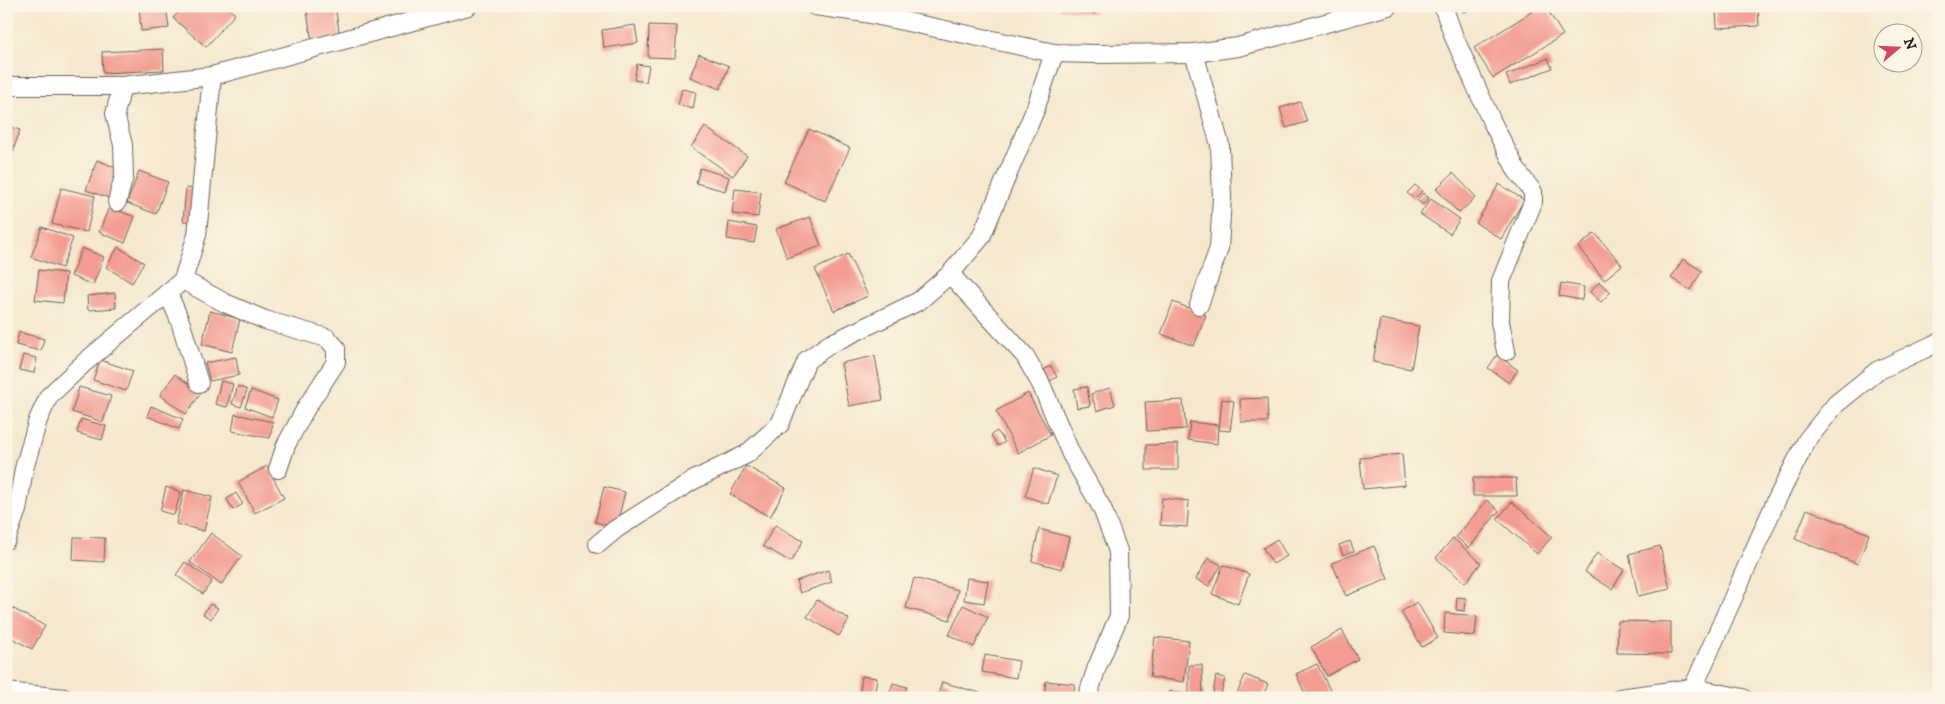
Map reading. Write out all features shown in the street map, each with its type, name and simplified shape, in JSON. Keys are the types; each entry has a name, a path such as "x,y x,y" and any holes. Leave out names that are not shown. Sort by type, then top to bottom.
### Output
{"street":[{"path":"6,86 122,86 212,76 468,6"},
{"path":"815,6 865,13 1054,53 1194,52 1238,47 1388,6"},
{"path":"1443,6 1454,37 1492,122 1517,171 1533,192 1533,202 1501,281 1500,322 1506,351"},
{"path":"1194,52 1220,145 1222,198 1219,248 1199,305"},
{"path":"598,544 616,530 692,481 747,454 780,424 807,360 830,344 919,301 950,274 981,237 1035,110 1054,53"},
{"path":"6,540 17,510 24,469 38,420 49,396 84,363 183,280 197,235 212,76"},
{"path":"117,202 124,176 123,145 115,114 122,86"},
{"path":"950,274 1025,356 1041,384 1071,454 1102,508 1118,551 1119,616 1097,667 1087,698"},
{"path":"183,280 225,303 265,320 327,338 336,348 336,362 306,408 286,446 278,469"},
{"path":"168,293 180,321 199,383"},
{"path":"1693,688 1776,501 1807,440 1836,404 1877,371 1939,342"},
{"path":"1620,698 1651,696 1693,688 1743,698"},
{"path":"6,692 64,698"}],"building":[{"path":"166,6 169,28 141,31 139,7"},
{"path":"184,6 226,6 235,14 206,47 173,18"},
{"path":"306,6 335,6 340,37 312,42"},
{"path":"1060,6 1096,6 1095,14 1060,9"},
{"path":"1461,6 1481,6 1481,7 1463,12"},
{"path":"1541,6 1545,6 1563,35 1493,78 1474,48"},
{"path":"1716,6 1758,6 1759,26 1717,28"},
{"path":"635,25 638,43 604,48 602,30"},
{"path":"649,25 677,26 675,58 648,57"},
{"path":"163,49 164,70 103,73 102,52"},
{"path":"699,54 729,66 720,89 690,77"},
{"path":"1548,58 1552,68 1510,85 1506,75"},
{"path":"637,64 649,66 646,82 634,80"},
{"path":"682,89 696,92 693,109 678,105"},
{"path":"1300,102 1307,122 1286,128 1280,108"},
{"path":"6,126 20,130 7,169 6,169"},
{"path":"705,127 747,156 733,176 691,147"},
{"path":"809,129 850,148 825,201 784,182"},
{"path":"97,160 119,169 109,198 86,190"},
{"path":"700,168 729,177 725,191 696,183"},
{"path":"139,171 168,182 156,214 127,203"},
{"path":"1453,173 1476,197 1459,213 1436,189"},
{"path":"1499,184 1524,200 1501,239 1476,223"},
{"path":"1415,185 1422,191 1414,199 1407,193"},
{"path":"61,188 95,196 87,232 52,224"},
{"path":"186,188 198,189 195,222 183,221"},
{"path":"735,189 761,192 758,217 732,214"},
{"path":"1423,193 1429,198 1423,205 1417,200"},
{"path":"1431,199 1460,219 1450,234 1420,214"},
{"path":"109,207 135,217 125,243 99,232"},
{"path":"810,217 821,246 787,258 776,229"},
{"path":"729,222 757,227 754,243 727,239"},
{"path":"42,227 73,238 62,268 31,257"},
{"path":"1595,233 1622,265 1604,280 1578,247"},
{"path":"118,247 144,263 132,283 106,267"},
{"path":"82,248 104,257 93,285 71,276"},
{"path":"848,254 868,296 834,311 815,269"},
{"path":"1683,259 1702,271 1690,290 1671,278"},
{"path":"39,270 66,273 63,303 35,300"},
{"path":"1599,282 1611,292 1601,302 1590,292"},
{"path":"1561,283 1584,287 1582,300 1559,296"},
{"path":"115,293 116,308 88,310 87,296"},
{"path":"1173,302 1206,315 1194,346 1161,334"},
{"path":"210,311 240,319 232,352 202,344"},
{"path":"1380,319 1419,326 1411,369 1373,362"},
{"path":"19,332 44,339 41,351 16,345"},
{"path":"23,355 37,358 34,373 19,370"},
{"path":"1497,355 1518,370 1509,383 1488,368"},
{"path":"875,356 883,400 849,406 841,363"},
{"path":"236,357 239,375 210,381 205,363"},
{"path":"100,360 133,371 126,391 93,380"},
{"path":"1051,366 1057,377 1042,385 1036,374"},
{"path":"175,374 201,393 186,414 160,395"},
{"path":"221,381 233,384 227,407 215,404"},
{"path":"238,386 247,390 241,407 232,404"},
{"path":"79,387 111,396 103,422 72,412"},
{"path":"1087,387 1090,406 1077,408 1074,389"},
{"path":"1110,388 1115,405 1097,411 1091,394"},
{"path":"251,390 278,400 272,417 245,407"},
{"path":"1028,393 1051,435 1018,453 996,411"},
{"path":"1267,398 1268,422 1241,422 1240,399"},
{"path":"1222,399 1234,401 1230,431 1219,430"},
{"path":"1183,400 1186,429 1147,431 1145,402"},
{"path":"151,406 183,419 179,429 147,416"},
{"path":"235,414 273,422 270,438 232,431"},
{"path":"81,419 106,426 102,440 77,433"},
{"path":"1190,422 1218,425 1217,444 1188,440"},
{"path":"997,431 1005,442 998,446 991,435"},
{"path":"1178,444 1178,470 1146,470 1146,445"},
{"path":"1402,454 1405,485 1363,489 1360,458"},
{"path":"267,466 284,498 255,513 238,482"},
{"path":"746,466 786,488 770,517 730,494"},
{"path":"1034,468 1057,476 1048,504 1025,496"},
{"path":"1473,478 1516,478 1517,496 1473,496"},
{"path":"166,487 181,492 174,515 160,511"},
{"path":"604,487 625,492 616,528 595,522"},
{"path":"184,490 212,497 204,531 176,524"},
{"path":"236,493 243,504 233,510 227,499"},
{"path":"1162,498 1189,501 1187,527 1160,525"},
{"path":"1487,500 1499,511 1469,548 1456,537"},
{"path":"1512,502 1552,537 1537,554 1497,519"},
{"path":"1807,509 1869,534 1858,564 1795,539"},
{"path":"775,525 803,541 791,562 763,546"},
{"path":"1039,529 1069,537 1062,569 1032,561"},
{"path":"211,533 242,556 221,585 190,562"},
{"path":"74,537 105,538 104,562 73,560"},
{"path":"1453,538 1481,563 1465,583 1436,558"},
{"path":"1277,539 1287,556 1273,564 1263,548"},
{"path":"1350,541 1354,551 1343,555 1339,545"},
{"path":"1374,546 1388,579 1346,596 1332,563"},
{"path":"1660,546 1670,589 1638,596 1629,554"},
{"path":"1597,553 1624,570 1612,589 1585,572"},
{"path":"1208,558 1221,565 1209,586 1196,579"},
{"path":"185,562 212,581 203,594 176,575"},
{"path":"1223,565 1249,574 1238,604 1212,594"},
{"path":"828,570 832,582 800,593 796,581"},
{"path":"914,578 958,590 950,620 906,608"},
{"path":"967,578 988,581 984,603 964,600"},
{"path":"1457,597 1466,598 1465,611 1456,610"},
{"path":"817,600 849,619 839,636 807,617"},
{"path":"1417,602 1438,638 1422,647 1401,612"},
{"path":"210,604 218,608 211,619 203,614"},
{"path":"963,605 988,617 974,647 949,635"},
{"path":"12,608 45,626 32,649 6,635 6,619"},
{"path":"1445,613 1477,616 1475,636 1444,633"},
{"path":"1618,621 1671,622 1671,654 1617,653"},
{"path":"1342,630 1358,659 1327,676 1311,647"},
{"path":"1155,637 1189,641 1184,682 1150,677"},
{"path":"985,655 1019,661 1016,678 982,672"},
{"path":"1317,664 1334,698 1307,698 1296,674"},
{"path":"1189,665 1202,665 1203,698 1189,698"},
{"path":"1245,675 1268,684 1262,698 1236,696"},
{"path":"862,676 877,678 874,698 859,698"},
{"path":"1216,676 1225,678 1221,694 1213,693"},
{"path":"1046,681 1075,684 1073,698 1044,698"},
{"path":"942,682 994,697 994,698 937,698"},
{"path":"893,683 907,687 903,698 888,698"},
{"path":"1169,691 1186,694 1185,698 1167,698"}]}
